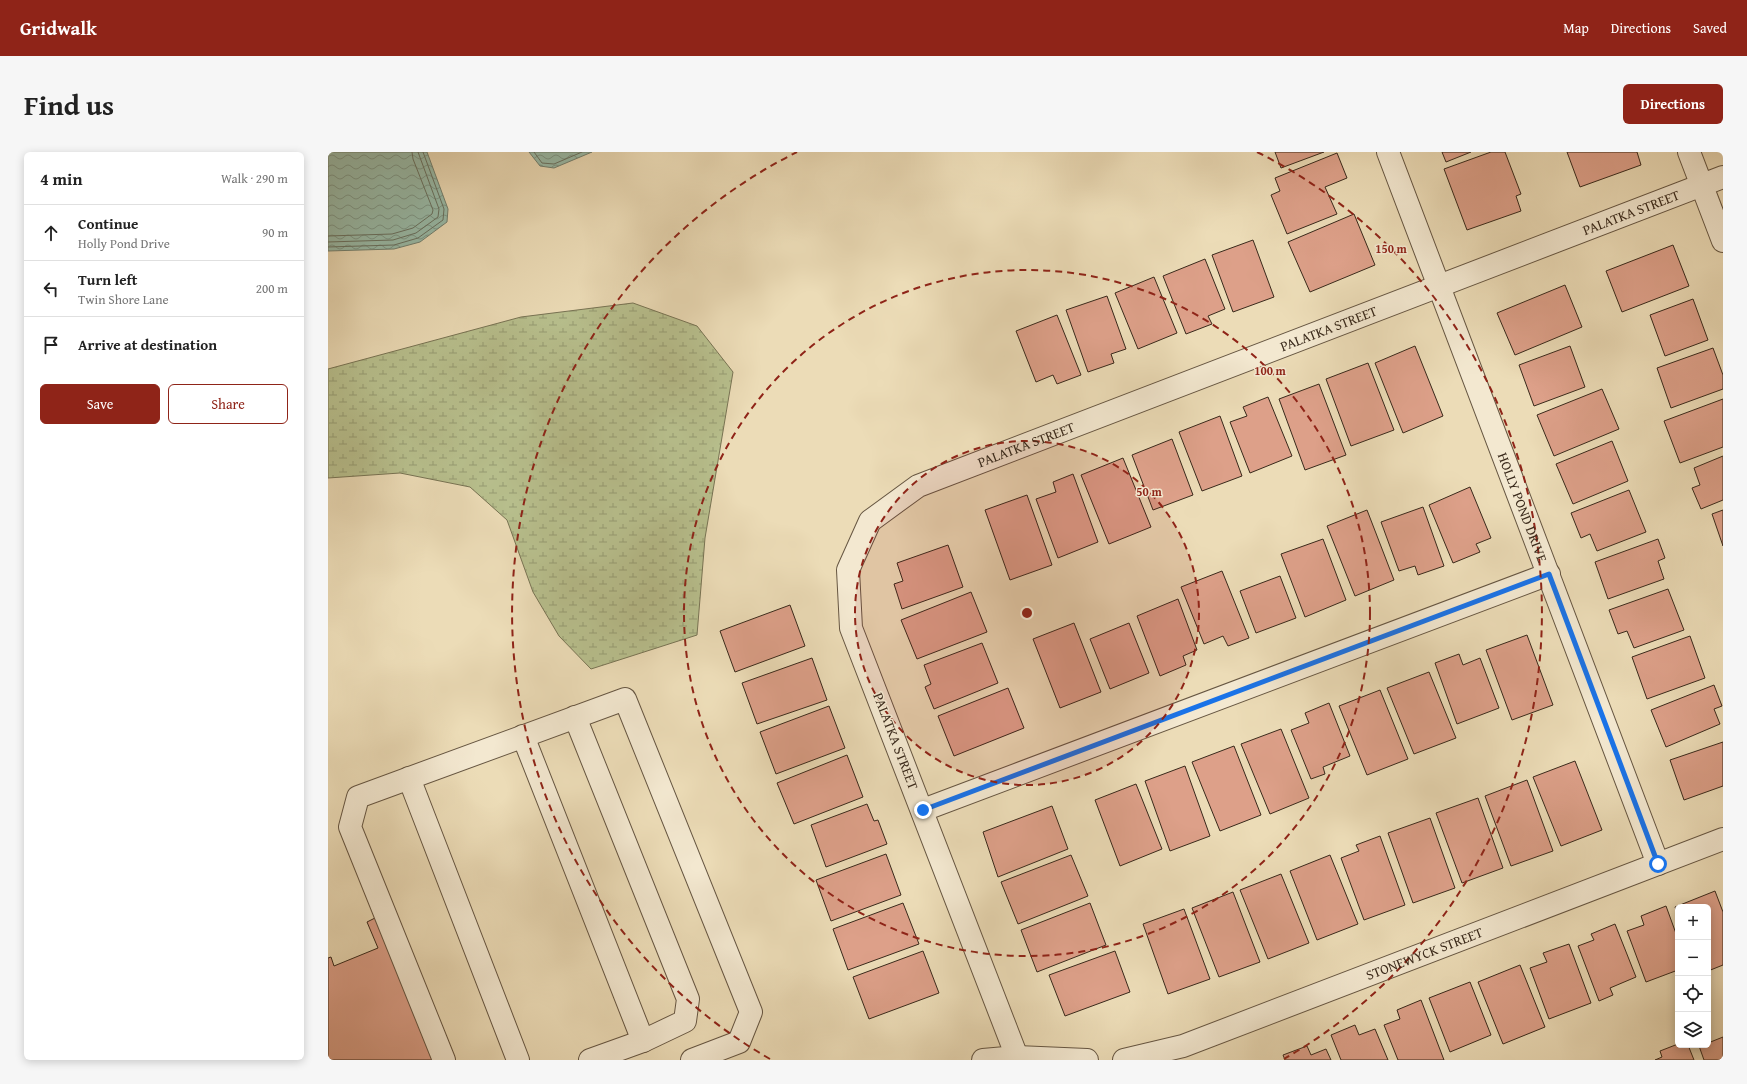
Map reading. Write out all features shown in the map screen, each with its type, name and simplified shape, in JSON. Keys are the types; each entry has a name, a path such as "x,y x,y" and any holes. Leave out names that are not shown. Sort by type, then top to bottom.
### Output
{"street":[{"name":"HOLLY POND DRIVE","path":"1388,152 1658,864"},
{"path":"1689,152 1723,240"},
{"name":"PALATKA STREET","path":"1017,1057 852,628 848,570 870,521 918,486 1723,177"},
{"path":"923,810 1549,574"},
{"path":"444,1060 350,827 358,797 625,699 751,1012 739,1042 692,1060"},
{"path":"575,717 688,999 685,1022 643,1041 590,1060"},
{"path":"523,736 643,1041"},
{"path":"409,778 518,1060"},
{"name":"STONEWYCK STREET","path":"1124,1060 1183,1046 1723,839"},
{"path":"983,1060 1017,1057 1087,1060"}],"green space":[{"path":"633,303 697,326 733,372 705,538 697,635 591,669 559,636 533,592 507,520 470,487 400,473 328,478 328,369 521,317"}],"water":[{"path":"328,152 427,152 448,209 447,222 420,242 394,249 328,251"},
{"path":"529,152 592,152 554,168 540,166"}],"building":[{"path":"1275,152 1324,152 1281,168"},
{"path":"1442,152 1471,152 1446,162"},
{"path":"1491,152 1505,152 1521,194 1516,196 1521,211 1467,230 1444,169"},
{"path":"1567,152 1637,152 1641,165 1580,187"},
{"path":"1337,153 1347,178 1325,187 1337,214 1287,234 1271,195 1280,191 1275,178"},
{"path":"1354,214 1375,265 1310,292 1288,242"},
{"path":"1253,240 1274,297 1233,312 1212,255"},
{"path":"1673,245 1689,286 1622,312 1606,271"},
{"path":"1205,259 1225,309 1208,316 1212,324 1186,334 1163,276"},
{"path":"1154,277 1177,333 1138,349 1115,293"},
{"path":"1565,285 1582,327 1515,355 1497,313"},
{"path":"1107,296 1126,349 1111,354 1114,363 1088,372 1066,310"},
{"path":"1693,299 1708,340 1665,356 1650,315"},
{"path":"1057,315 1081,375 1057,384 1053,375 1036,382 1016,331"},
{"path":"1415,346 1443,416 1403,433 1375,363"},
{"path":"1570,346 1585,387 1534,406 1519,365"},
{"path":"1713,348 1723,375 1723,389 1671,408 1657,368"},
{"path":"1368,363 1394,430 1351,446 1326,379"},
{"path":"1319,384 1346,455 1305,470 1279,399"},
{"path":"1602,389 1619,429 1554,456 1537,415"},
{"path":"1268,397 1292,456 1250,473 1230,422 1247,416 1243,407"},
{"path":"1723,399 1723,447 1680,463 1664,421"},
{"path":"1220,416 1242,476 1202,491 1179,432"},
{"path":"1172,439 1193,495 1153,510 1132,455"},
{"path":"1612,441 1628,481 1573,504 1556,464"},
{"path":"1723,456 1723,500 1701,509 1692,488 1700,485 1694,468"},
{"path":"1123,458 1151,527 1109,544 1081,475"},
{"path":"1073,474 1098,542 1058,558 1036,499 1056,492 1053,482"},
{"path":"1470,487 1491,538 1476,544 1480,552 1453,563 1429,505"},
{"path":"1629,490 1646,532 1597,551 1590,534 1581,538 1571,513"},
{"path":"1027,495 1052,565 1010,580 985,510"},
{"path":"1423,507 1444,566 1418,575 1415,566 1399,571 1381,522"},
{"path":"1367,510 1394,580 1355,596 1327,526"},
{"path":"1723,510 1723,546 1712,514"},
{"path":"1323,539 1346,600 1305,617 1281,554"},
{"path":"1658,539 1665,558 1658,561 1664,579 1608,599 1595,562"},
{"path":"948,545 963,587 902,609 894,584 903,581 897,563"},
{"path":"1222,571 1249,638 1228,646 1223,636 1204,644 1181,587"},
{"path":"1280,576 1296,618 1256,633 1240,591"},
{"path":"1668,589 1684,630 1634,648 1627,631 1618,634 1609,610"},
{"path":"971,592 987,632 917,659 901,620"},
{"path":"1178,599 1197,650 1183,656 1186,665 1160,676 1137,616"},
{"path":"790,605 805,646 735,672 720,631"},
{"path":"1074,623 1101,692 1060,708 1033,639"},
{"path":"1129,623 1149,673 1110,689 1090,639"},
{"path":"1527,635 1553,705 1512,720 1486,650"},
{"path":"1690,636 1705,678 1647,699 1632,657"},
{"path":"982,643 998,683 934,709 925,687 931,684 924,665"},
{"path":"1459,654 1463,665 1480,658 1499,708 1457,724 1435,663"},
{"path":"812,658 827,700 757,724 742,683"},
{"path":"1429,672 1456,738 1414,754 1387,688"},
{"path":"1714,685 1722,706 1714,709 1720,724 1666,747 1651,710"},
{"path":"1008,688 1024,728 954,756 938,716"},
{"path":"1380,690 1408,759 1367,775 1339,706"},
{"path":"1329,703 1350,756 1323,767 1325,774 1311,779 1291,730 1309,723 1305,713"},
{"path":"829,706 845,748 776,774 760,732"},
{"path":"1281,729 1309,798 1270,814 1241,744"},
{"path":"1723,742 1723,786 1684,800 1670,760"},
{"path":"1234,746 1261,815 1220,831 1192,762"},
{"path":"847,755 863,797 794,824 777,783"},
{"path":"1575,761 1602,830 1561,846 1533,777"},
{"path":"1185,766 1210,836 1170,851 1145,781"},
{"path":"1527,780 1553,851 1511,866 1485,796"},
{"path":"1136,784 1162,849 1120,866 1095,800"},
{"path":"1478,798 1503,868 1462,883 1436,813"},
{"path":"867,804 874,821 878,820 887,844 826,867 811,825"},
{"path":"1052,806 1068,849 998,877 983,832"},
{"path":"1430,818 1455,888 1413,903 1388,833"},
{"path":"1380,836 1405,905 1364,920 1341,858 1359,851 1356,845"},
{"path":"886,854 901,895 831,921 816,880"},
{"path":"1071,855 1088,896 1018,924 1001,882"},
{"path":"1330,855 1358,924 1317,940 1290,871"},
{"path":"1281,874 1309,943 1268,959 1240,890"},
{"path":"1715,891 1723,912 1723,965 1711,970 1711,904 1682,904"},
{"path":"1233,892 1260,962 1219,977 1192,908"},
{"path":"903,903 919,944 848,970 833,929"},
{"path":"1090,903 1106,945 1037,972 1021,930"},
{"path":"1666,906 1675,931 1675,971 1646,982 1627,931 1644,925 1641,916"},
{"path":"1184,909 1210,979 1168,994 1143,924"},
{"path":"375,918 433,1060 328,1060 328,958 331,957 334,966 378,948 367,922"},
{"path":"1615,924 1636,977 1610,988 1613,995 1599,1001 1578,946 1594,940 1591,934"},
{"path":"1569,944 1591,1003 1549,1019 1530,968 1547,962 1543,953"},
{"path":"923,951 939,993 869,1019 853,977"},
{"path":"1115,951 1130,992 1065,1016 1049,975"},
{"path":"1520,965 1545,1027 1503,1044 1478,982"},
{"path":"1470,982 1491,1035 1450,1052 1429,998"},
{"path":"1421,1000 1444,1060 1398,1060 1384,1025 1400,1019 1397,1010"},
{"path":"1355,1025 1359,1035 1375,1029 1388,1060 1341,1060 1331,1035"},
{"path":"1723,1037 1723,1060 1704,1060 1700,1048 1711,1048 1711,1042"},
{"path":"1675,1045 1675,1048 1689,1048 1694,1060 1655,1060 1662,1057 1660,1051"},
{"path":"1307,1046 1311,1055 1326,1049 1331,1060 1285,1060 1283,1055"}],"route":[{"path":"923,810 1549,574 1658,864"}]}
